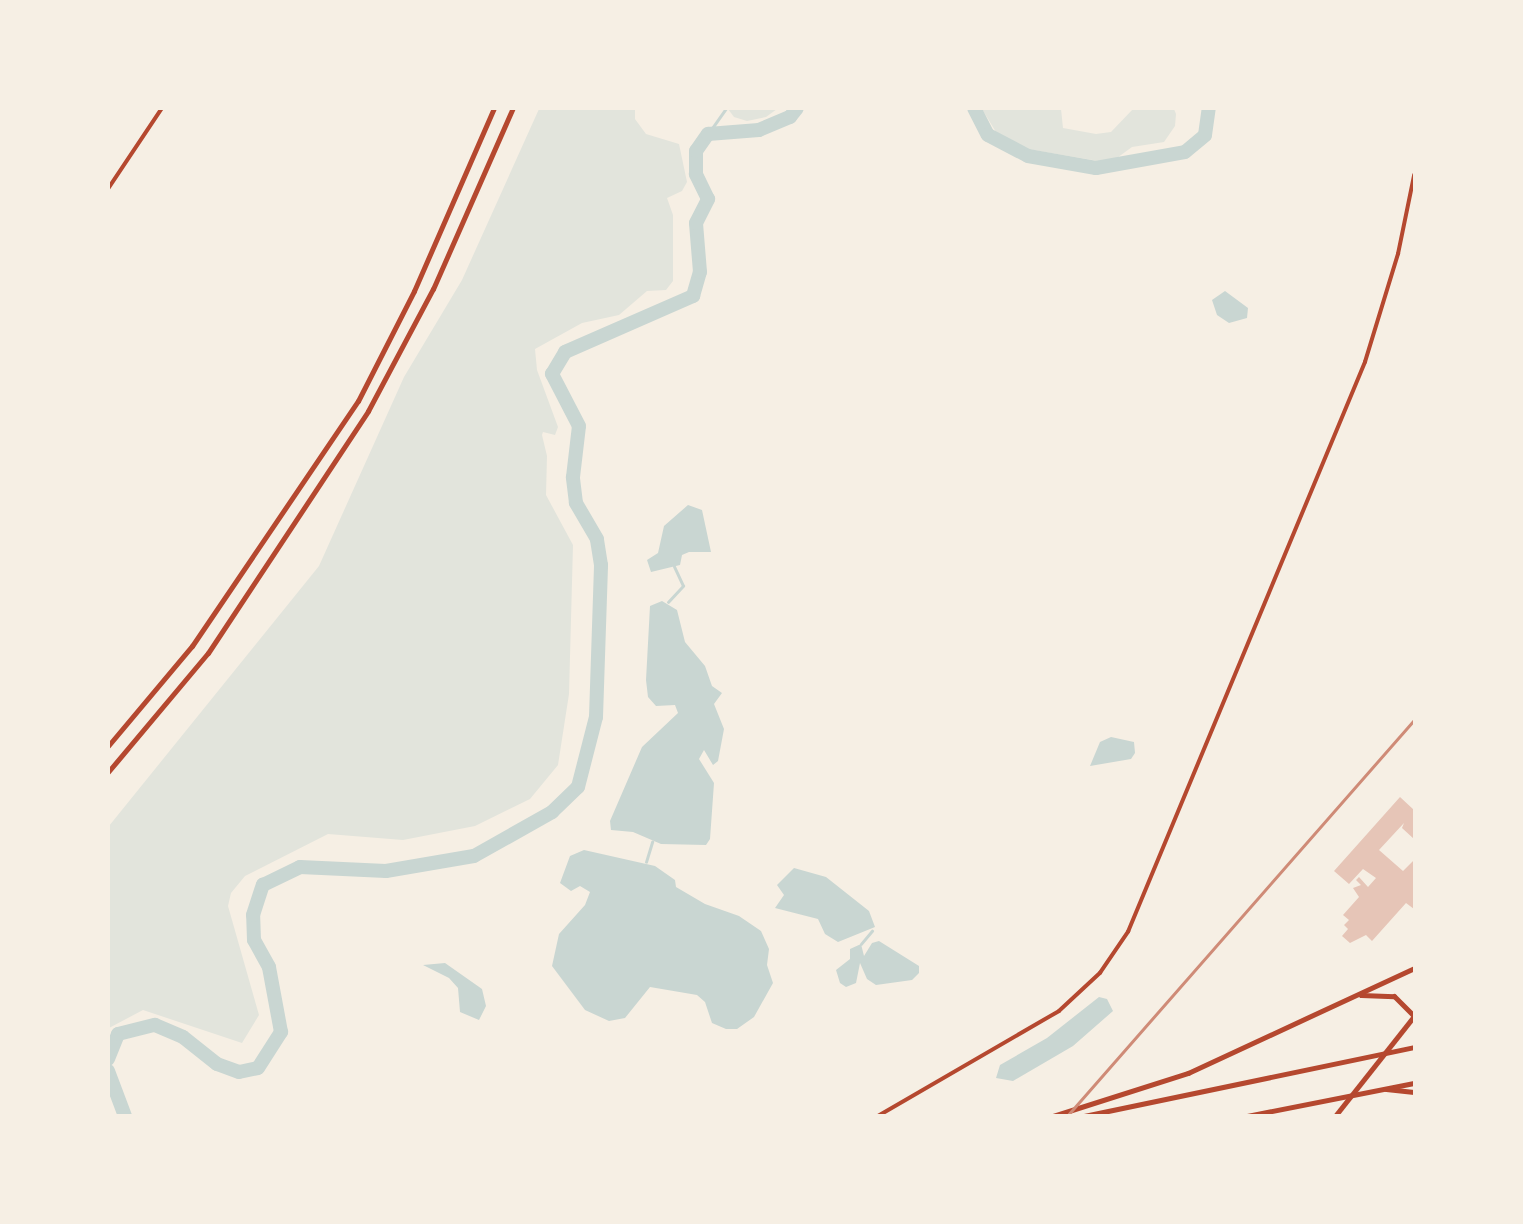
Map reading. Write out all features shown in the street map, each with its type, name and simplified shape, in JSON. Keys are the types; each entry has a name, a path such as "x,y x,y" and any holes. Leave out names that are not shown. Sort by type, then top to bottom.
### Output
{"main road":[{"path":"108,746 192,646 358,401 414,290 494,108"},
{"path":"108,772 208,653 368,411 433,289 513,108"},
{"path":"1053,1115 1188,1073 1362,995 1415,968"},
{"path":"1335,1115 1414,1016 1394,996 1362,995"},
{"path":"1084,1115 1411,1047"},
{"path":"1247,1115 1415,1083"},
{"path":"1383,1089 1415,1091"}],"street":[{"path":"108,189 162,108"},
{"path":"878,1115 1059,1010 1100,973 1128,932 1370,350 1398,254 1415,176"}],"shaded area":[{"path":"539,109 635,109 635,119 646,134 679,144 687,182 682,191 667,198 673,215 673,281 666,290 647,291 619,315 582,323 535,349 537,370 558,427 555,435 543,432 542,435 547,456 546,495 573,545 569,694 558,765 530,799 475,826 403,840 328,834 245,876 231,893 228,906 259,1015 242,1043 143,1010 109,1028 109,826 319,566 404,377 462,280"},
{"path":"728,109 777,109 766,117 747,121 734,117"},
{"path":"982,109 1061,109 1063,128 1096,134 1111,132 1133,109 1174,109 1176,114 1175,126 1164,142 1132,147 1110,163 1010,146 999,137"},
{"path":"1225,291 1248,308 1247,318 1229,323 1217,315 1212,300"},
{"path":"688,505 702,510 711,552 689,552 682,555 680,565 651,572 647,560 658,553 664,526"},
{"path":"662,601 677,610 685,642 705,666 712,686 722,693 714,704 724,729 718,761 713,765 704,750 699,759 714,783 710,839 706,845 661,844 633,832 611,830 610,821 642,747 678,713 675,705 656,706 648,697 646,680 650,606"},
{"path":"1111,737 1134,742 1135,753 1131,759 1090,766 1100,742"},
{"path":"584,850 655,866 675,880 676,887 705,904 739,916 761,931 769,949 767,965 773,983 754,1017 737,1029 726,1029 712,1023 705,1002 697,995 650,987 625,1018 609,1021 585,1010 552,966 559,934 585,905 590,892 580,886 571,891 560,883 570,856"},
{"path":"794,868 826,877 869,911 875,927 838,942 825,934 818,919 775,908 784,895 777,885"},
{"path":"879,941 919,966 919,973 912,980 876,985 867,979 860,963 856,983 846,987 840,983 836,970 850,959 850,949 861,944 864,956 872,943"},
{"path":"445,963 482,989 486,1006 479,1020 460,1012 458,988 449,978 423,965"},
{"path":"1099,997 1107,999 1113,1011 1073,1046 1013,1081 996,1078 1000,1065 1047,1038"}],"building":[{"path":"1400,797 1414,810 1414,839 1402,828 1404,823 1379,850 1403,871 1414,860 1414,909 1406,903 1372,941 1366,935 1350,943 1342,936 1348,929 1344,925 1349,920 1343,915 1359,897 1353,888 1361,885 1356,880 1359,877 1368,887 1376,878 1363,869 1349,884 1334,871"}],"waterway":[{"path":"708,134 726,108"},
{"path":"108,1059 118,1034 155,1025 183,1037 217,1064 239,1072 258,1068 281,1032 269,967 254,940 253,915 263,885 300,867 386,871 474,856 552,812 578,787 596,717 601,565 597,539 576,503 573,477 579,426 552,374 565,352 693,296 700,272 696,223 708,199 696,174 696,151 708,134 759,130 790,117 797,108"},
{"path":"974,108 988,135 1028,156 1096,168 1185,152 1205,135 1209,108"},
{"path":"668,602 683,586 674,567"},
{"path":"646,862 652,842"},
{"path":"861,944 872,931"},
{"path":"108,1071 125,1116"}],"railway":[{"path":"1067,1116 1414,720"}]}
